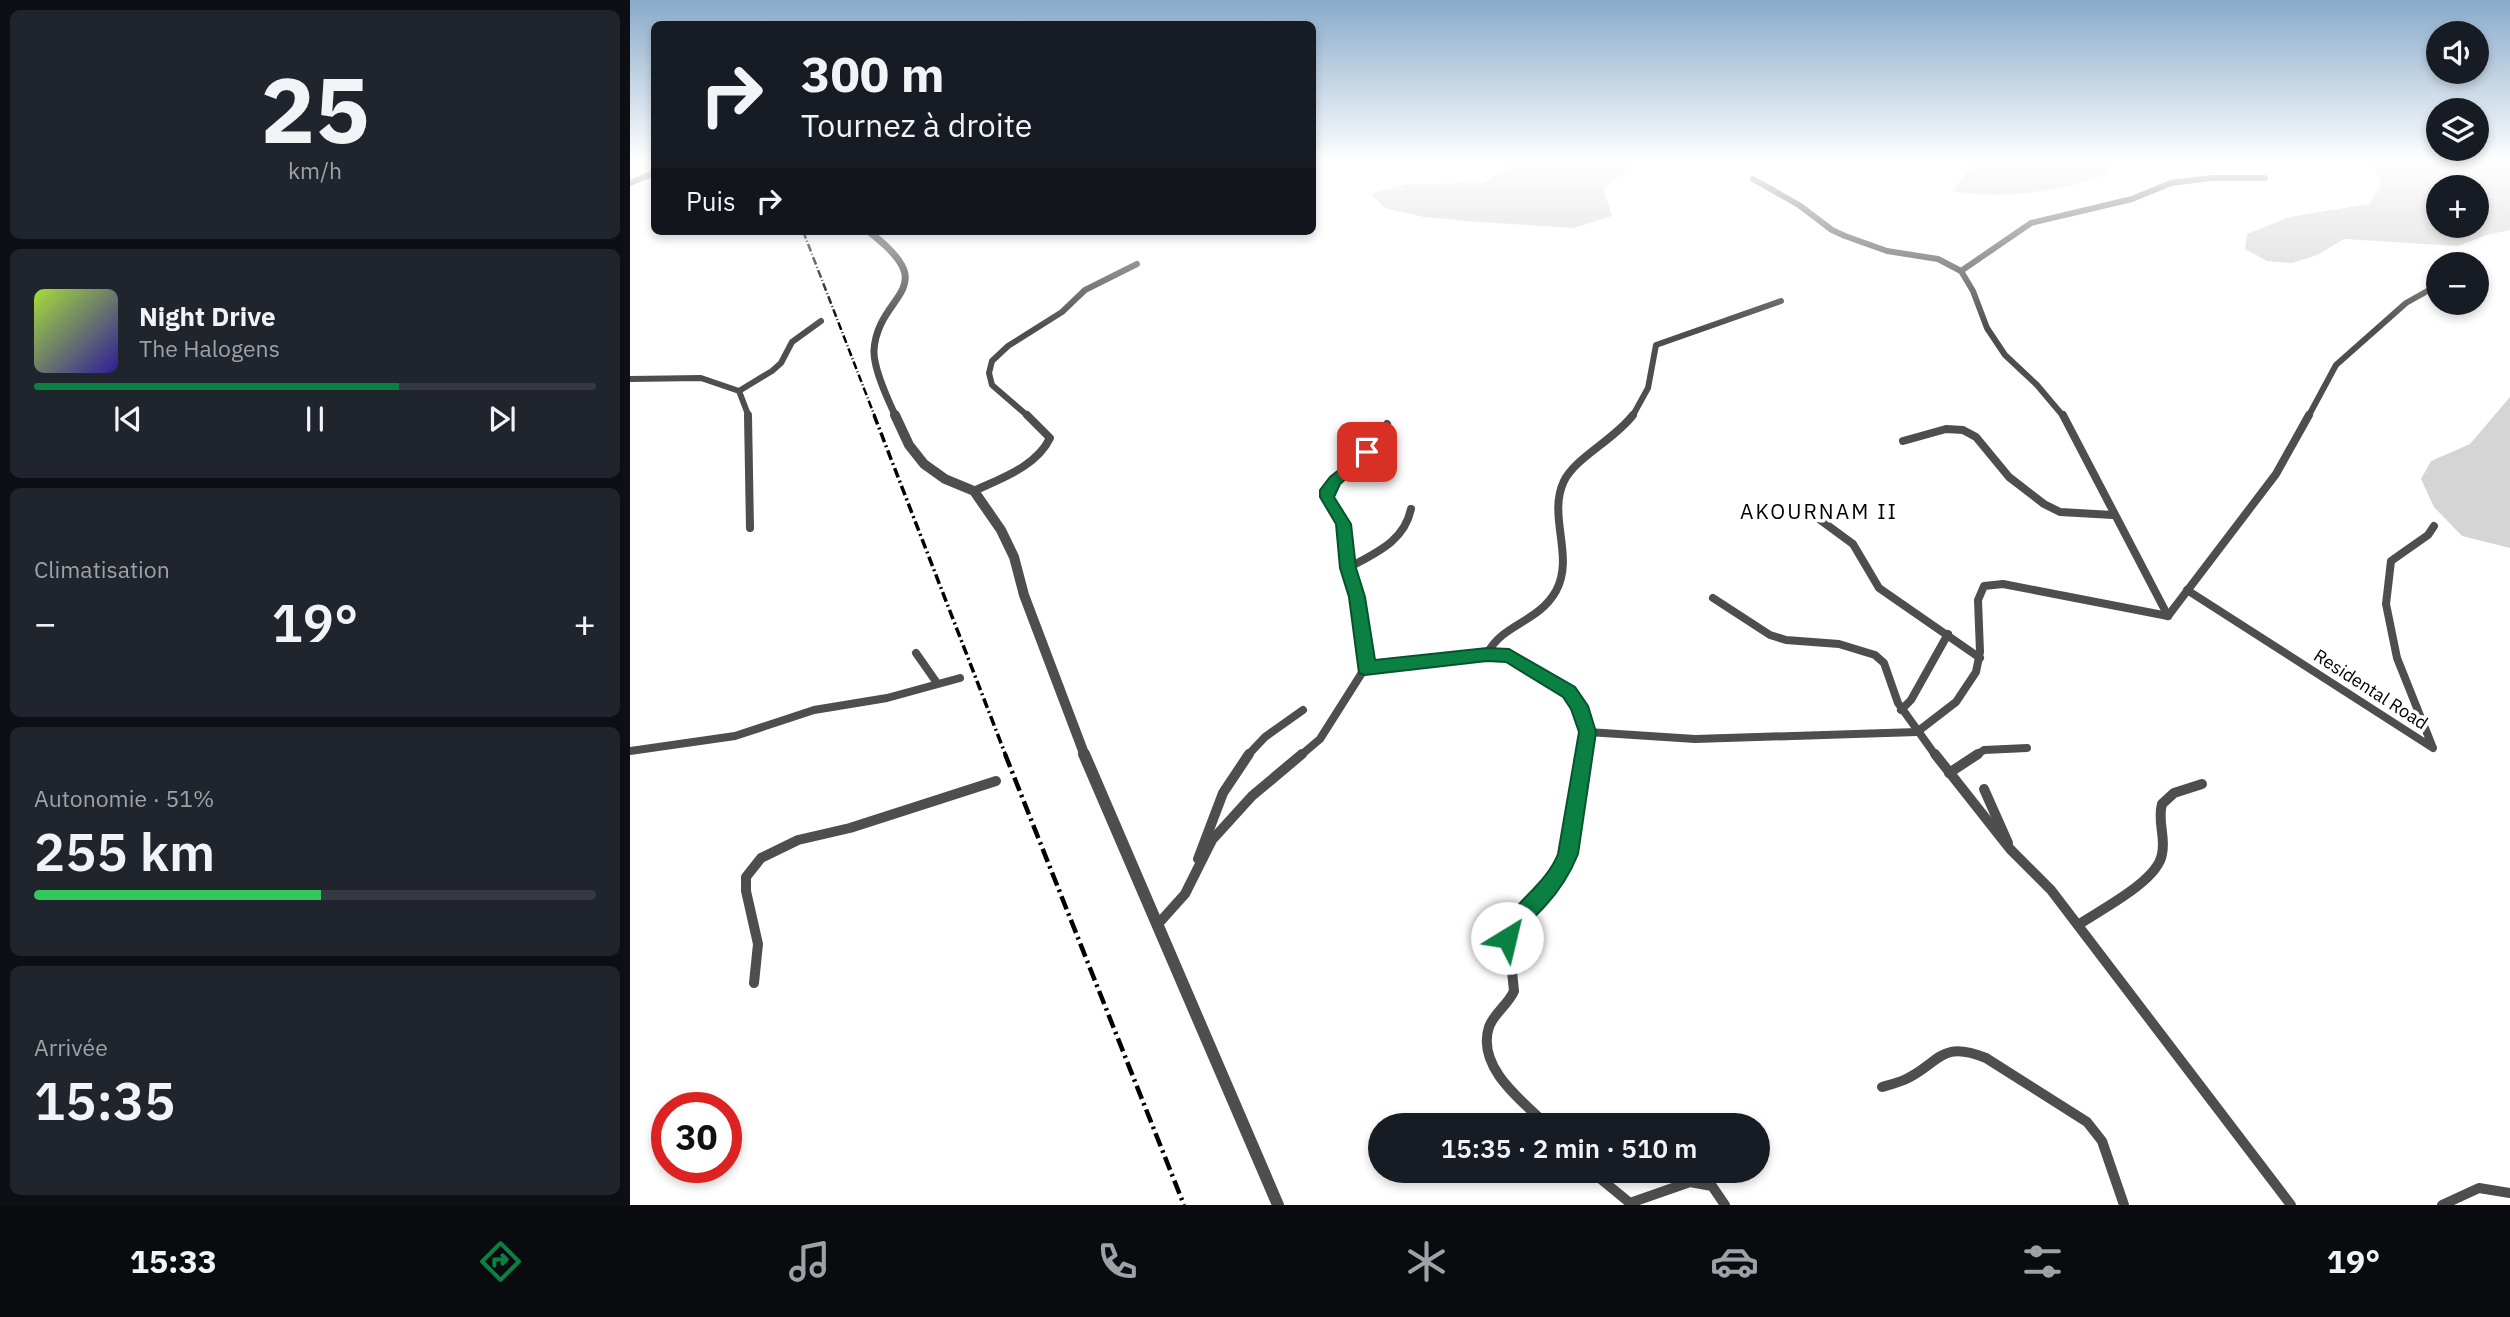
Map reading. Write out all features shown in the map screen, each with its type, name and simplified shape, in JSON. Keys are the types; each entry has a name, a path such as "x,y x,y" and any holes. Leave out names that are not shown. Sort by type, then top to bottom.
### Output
{"street":[{"path":"1814,216 1844,236 1887,251 1950,263 1961,271 1973,291 1987,328 2005,355 2063,414 2113,515 2168,616"},
{"path":"1961,271 2031,223 2059,216"},
{"path":"873,235 893,250 901,261 905,274 900,297 883,323 874,353 887,397 909,445 924,464 945,479 974,491 1001,530 1014,557 1024,595 1066,711 1278,1205"},
{"path":"974,491 1035,459 1048,446 1050,438 992,385 989,373 992,361 1002,350 1062,312 1085,290 1137,264"},
{"path":"2168,616 2276,474 2336,365 2406,303 2426,292"},
{"path":"1487,654 1493,641 1505,629 1536,615 1556,590 1563,574 1564,551 1559,497 1564,479 1573,467 1616,437 1624,427 1649,384 1656,345 1782,301"},
{"path":"739,391 772,371 781,363 792,342 821,321"},
{"path":"630,379 701,377 739,391 749,418 750,528"},
{"path":"1158,924 1185,894 1212,840 1252,796 1329,729 1365,668 1367,659 1357,597 1348,568 1343,524 1329,505 1328,490 1345,470 1367,452 1387,424"},
{"path":"1903,442 1946,429 1963,430 1976,437 2009,477 2044,504 2060,512 2113,515"},
{"path":"1804,508 1853,544 1879,588 1980,658"},
{"path":"1348,568 1390,544 1408,524 1411,509"},
{"name":"Residental Road","path":"2187,590 2433,748 2396,658 2386,604 2391,561 2428,535 2434,526"},
{"path":"1587,732 1695,739 1917,732 1937,720 1962,695 1976,672 1980,658 1977,598 1984,586 2003,584 2168,616"},
{"path":"1713,598 1770,635 1787,640 1839,644 1875,655 1884,663 1901,710 1917,732 2010,849 2051,890 2291,1205"},
{"path":"1901,710 1911,700 1948,634"},
{"path":"916,653 937,683"},
{"path":"1365,668 1487,654 1518,659 1559,683 1579,706 1587,732 1568,854 1561,872 1508,932 1506,944 1515,985 1514,993 1499,1010 1488,1029 1489,1055 1495,1071 1535,1113"},
{"path":"630,751 735,736 814,710 887,698 960,678"},
{"path":"1195,872 1204,834 1241,764 1279,723 1303,710"},
{"path":"1949,773 1984,750 2027,748"},
{"path":"754,984 758,944 746,891 746,877 761,858 798,840 850,828 996,781"},
{"path":"2078,925 2143,879 2159,863 2163,854 2163,805 2167,798 2202,784"},
{"path":"1984,789 2010,849"},
{"path":"1882,1087 1905,1080 1944,1052 1969,1051 1986,1058 2087,1122 2102,1141 2124,1205"},
{"path":"1606,1183 1630,1203 1687,1183"},
{"path":"1710,1183 1717,1188 1725,1205"},
{"path":"2442,1205 2465,1200 2480,1188 2510,1192"}],"shaded area":[{"path":"1421,216 1611,216 1573,228"},
{"path":"2294,216 2426,216 2426,238 2479,238 2458,246 2344,239 2317,255 2292,263 2267,261 2245,249 2247,234"},
{"path":"2489,216 2510,216 2510,230 2489,235"},
{"path":"2510,397 2510,548 2462,536 2434,507 2421,479 2431,461 2470,444"}],"railway":[{"path":"805,235 875,417"},
{"path":"874,415 1006,756"},
{"path":"1005,754 1184,1205"}],"district":[{"name":"AKOURNAM II","path":"1819,511"}],"route":[{"path":"1367,452 1335,481 1328,490 1327,497 1329,505 1343,524 1348,568 1357,597 1367,659 1365,668 1487,654 1509,655 1559,683 1569,692 1579,706 1587,732 1568,854 1561,872 1512,926 1507,938"}]}
